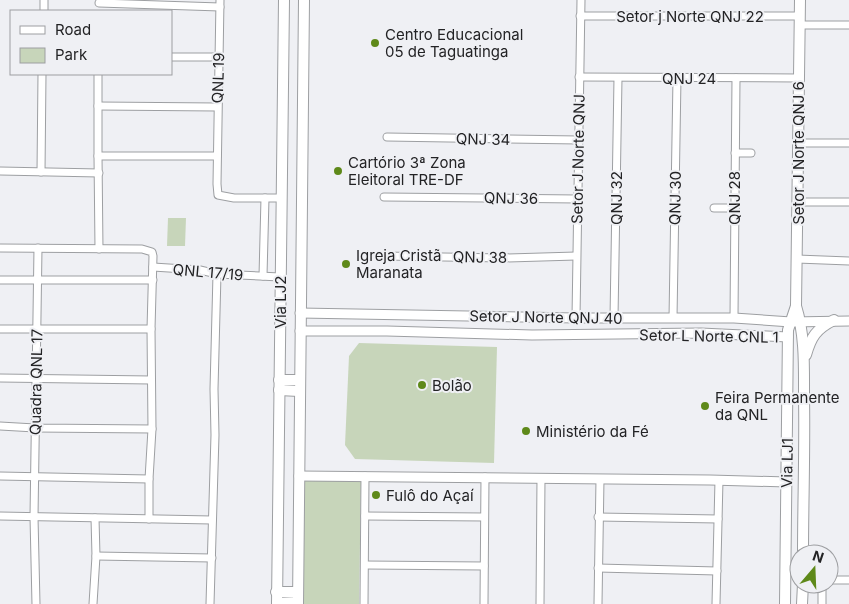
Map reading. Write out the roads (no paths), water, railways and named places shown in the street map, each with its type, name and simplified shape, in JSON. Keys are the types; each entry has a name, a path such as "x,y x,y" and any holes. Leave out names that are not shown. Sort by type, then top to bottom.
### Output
{"main road":[{"name":"Via LJ2","path":"277,600 284,0"},
{"name":"Via LJ2","path":"298,600 304,0"},
{"name":"Setor J Norte QNJ 6","path":"796,321 800,0"},
{"path":"804,364 811,339 822,327 834,320"},
{"name":"Via LJ1","path":"785,604 788,330 796,321"},
{"name":"Via LJ1","path":"796,321 804,364 802,544"},
{"path":"279,385 300,386"},
{"path":"787,419 788,416 798,415 804,420"},
{"path":"786,551 789,556"},
{"path":"277,600 298,600"}],"street":[{"name":"Setor J Norte QNJ","path":"576,318 580,0"},
{"path":"99,1 220,3"},
{"name":"QNL 19","path":"217,156 220,3"},
{"name":"Setor j Norte QNJ 22","path":"580,16 800,21 849,26"},
{"path":"172,57 219,57"},
{"path":"41,172 42,75"},
{"path":"98,75 99,249"},
{"name":"QNJ 24","path":"579,77 798,78"},
{"name":"QNJ 32","path":"614,318 618,78"},
{"name":"QNJ 30","path":"673,318 677,78"},
{"name":"QNJ 28","path":"736,78 734,208 737,318"},
{"path":"98,106 217,106"},
{"name":"QNJ 34","path":"387,137 579,140"},
{"path":"798,143 849,143"},
{"path":"735,153 751,153"},
{"path":"98,156 217,156 218,195 234,198 282,198"},
{"path":"0,171 99,173"},
{"name":"QNJ 36","path":"384,197 578,199"},
{"name":"QNL 17/19","path":"263,276 265,198"},
{"path":"797,202 849,202"},
{"path":"714,208 734,208"},
{"path":"0,248 142,249 152,252 152,430 149,519"},
{"name":"Quadra QNL 17","path":"36,604 34,517 38,248"},
{"name":"QNJ 38","path":"383,256 504,258 576,256"},
{"path":"797,259 849,261"},
{"name":"QNL 17/19","path":"153,267 200,270 217,274 280,277"},
{"path":"210,604 217,274"},
{"path":"0,280 153,280"},
{"name":"Setor J Norte QNJ 40","path":"300,313 849,321"},
{"path":"343,331 340,322 344,313"},
{"path":"387,331 390,322 388,314"},
{"path":"586,318 591,326 588,334"},
{"path":"602,334 599,326 604,318"},
{"path":"737,318 745,325 742,334"},
{"path":"0,329 151,329"},
{"name":"Setor L Norte CNL 1","path":"300,332 387,331 524,335 702,333 788,337"},
{"path":"0,378 152,380"},
{"path":"0,426 152,430"},
{"path":"0,476 149,479"},
{"path":"299,476 787,482"},
{"path":"364,604 365,476"},
{"path":"484,604 485,477"},
{"path":"540,604 541,478"},
{"path":"598,604 600,479"},
{"path":"716,604 719,480"},
{"path":"0,516 212,520"},
{"path":"365,516 484,517"},
{"path":"598,517 718,519"},
{"path":"94,604 95,518"},
{"path":"96,556 212,558"},
{"path":"365,566 484,566"},
{"path":"598,568 717,571"}],"place":[{"name":"Centro Educacional 05 de Taguatinga","path":"375,43"},
{"name":"Cartório 3ª Zona Eleitoral TRE-DF","path":"338,171"},
{"name":"Igreja Cristã Maranata","path":"346,264"},
{"name":"Bolão","path":"422,385"},
{"name":"Feira Permanente da QNL","path":"705,406"},
{"name":"Ministério da Fé","path":"526,431"},
{"name":"Fulô do Açaí","path":"376,495"}]}
